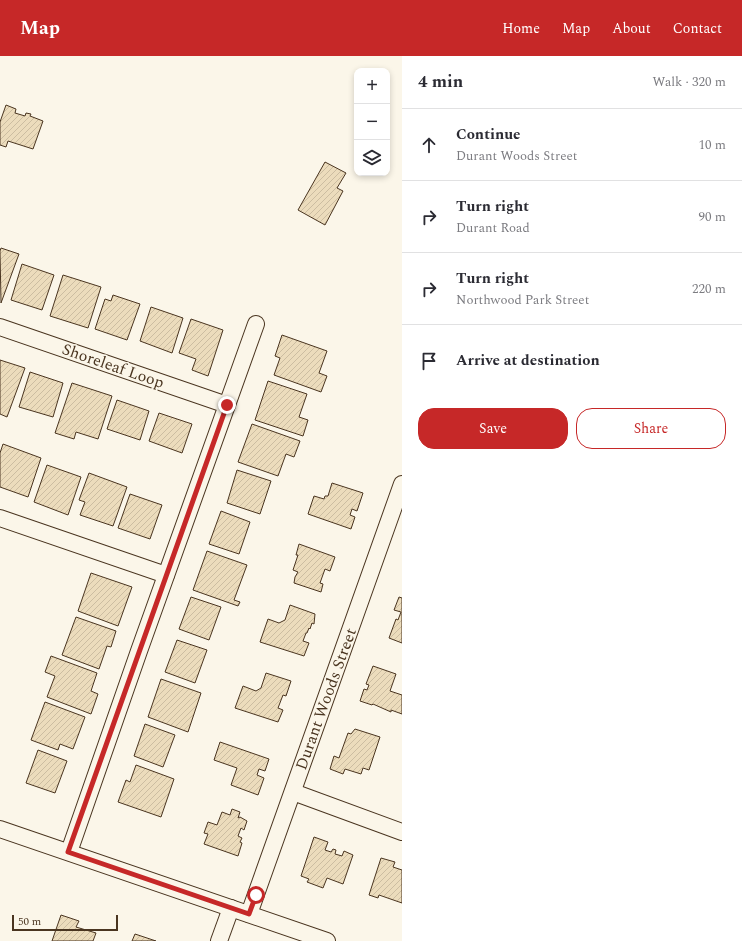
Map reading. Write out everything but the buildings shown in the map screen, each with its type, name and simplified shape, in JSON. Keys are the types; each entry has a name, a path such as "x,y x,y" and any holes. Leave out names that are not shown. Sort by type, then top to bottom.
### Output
{"street":[{"path":"68,852 256,324"},
{"name":"Shoreleaf Loop","path":"0,327 227,405"},
{"name":"Durant Woods Street","path":"249,914 402,484"},
{"path":"0,518 166,574"},
{"path":"293,792 402,832"},
{"path":"0,829 327,941"},
{"path":"219,941 230,908"}],"route":[{"path":"227,405 68,852 249,914 256,895"}]}
